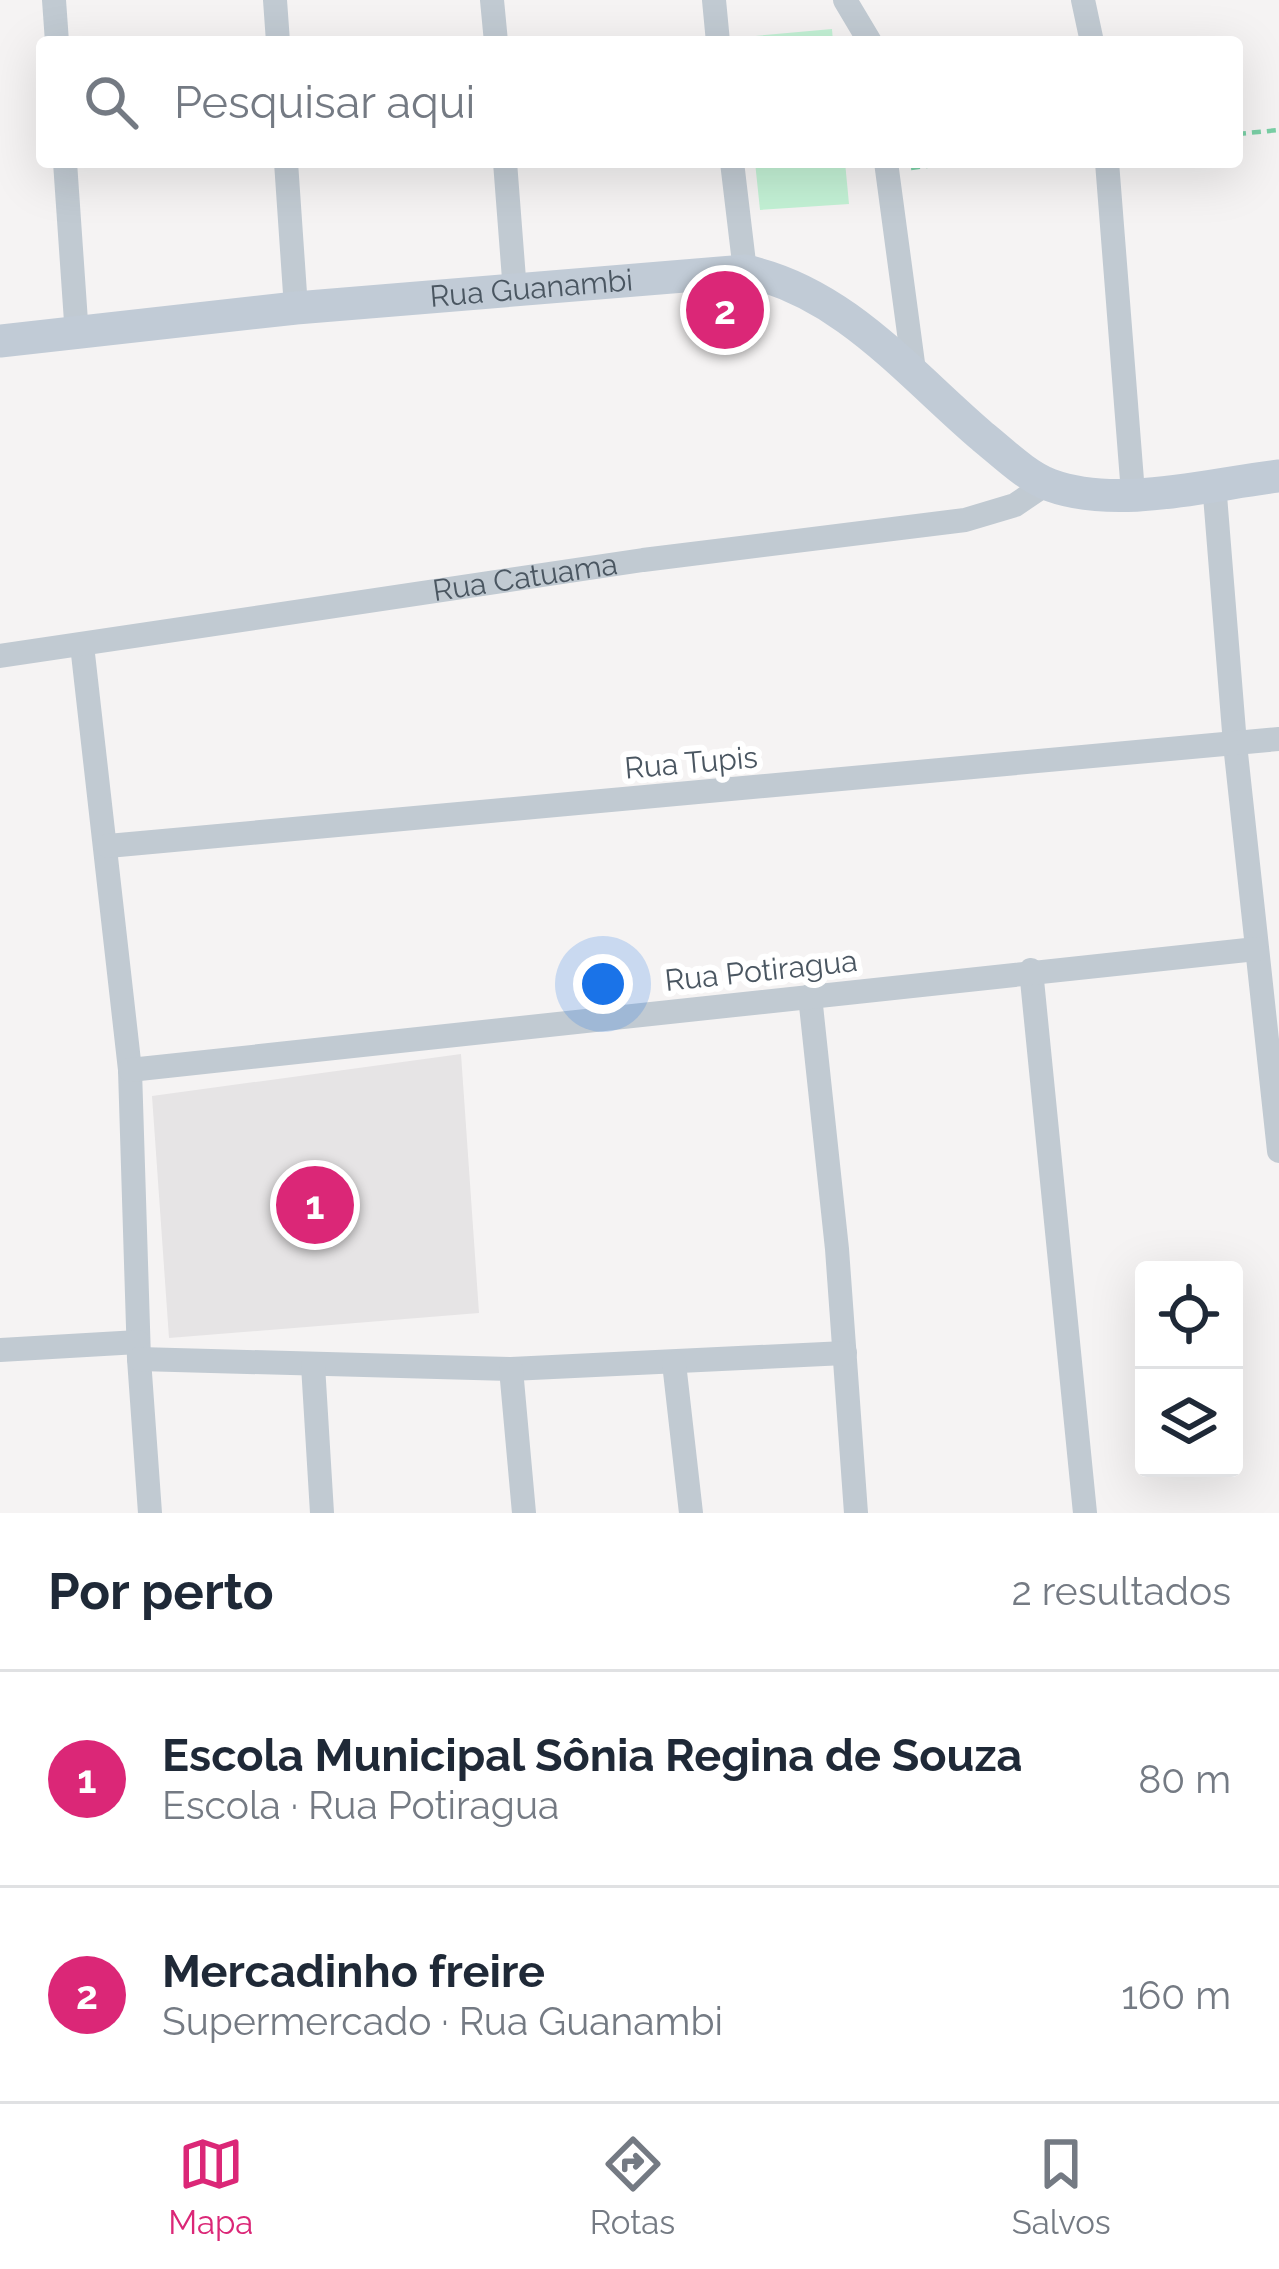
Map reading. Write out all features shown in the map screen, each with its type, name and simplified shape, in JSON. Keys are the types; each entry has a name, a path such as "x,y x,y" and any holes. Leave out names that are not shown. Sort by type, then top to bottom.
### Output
{"street":[{"path":"54,0 57,36"},
{"path":"274,0 277,36"},
{"path":"492,0 495,36"},
{"path":"713,0 717,36"},
{"path":"844,0 865,36"},
{"path":"1083,0 1091,36"},
{"path":"65,168 77,336"},
{"path":"286,168 296,308"},
{"path":"505,168 515,292"},
{"path":"734,168 745,271"},
{"path":"886,168 914,377"},
{"path":"1107,168 1133,493"},
{"name":"Rua Guanambi","path":"0,341 296,308 745,271 773,277 837,307 914,377 1046,484"},
{"path":"1046,484 1133,493 1279,476"},
{"path":"1214,483 1235,744 1279,1151"},
{"name":"Rua Catuama","path":"0,656 643,560 965,520 1015,505 1046,484"},
{"path":"82,645 130,1070 138,1350 150,1513"},
{"name":"Rua Tupis","path":"108,846 1279,739"},
{"name":"Rua Potiragua","path":"130,1070 1256,949"},
{"path":"1031,970 1085,1513"},
{"path":"810,996 856,1513"},
{"path":"0,1350 138,1350 313,1365 512,1370 845,1353"},
{"path":"674,1363 691,1513"},
{"path":"313,1365 322,1513"},
{"path":"512,1370 524,1513"}],"path":[{"path":"1243,133 1279,130"}],"shaded area":[{"path":"461,1054 479,1313 169,1338 152,1096"}],"green space":[{"path":"832,29 833,36 755,36"},
{"path":"756,168 846,168 849,204 760,210"}],"place":[{"name":"Mercadinho freire","path":"725,310"},
{"name":"Escola Municipal Sônia Regina de Souza","path":"315,1205"}]}
